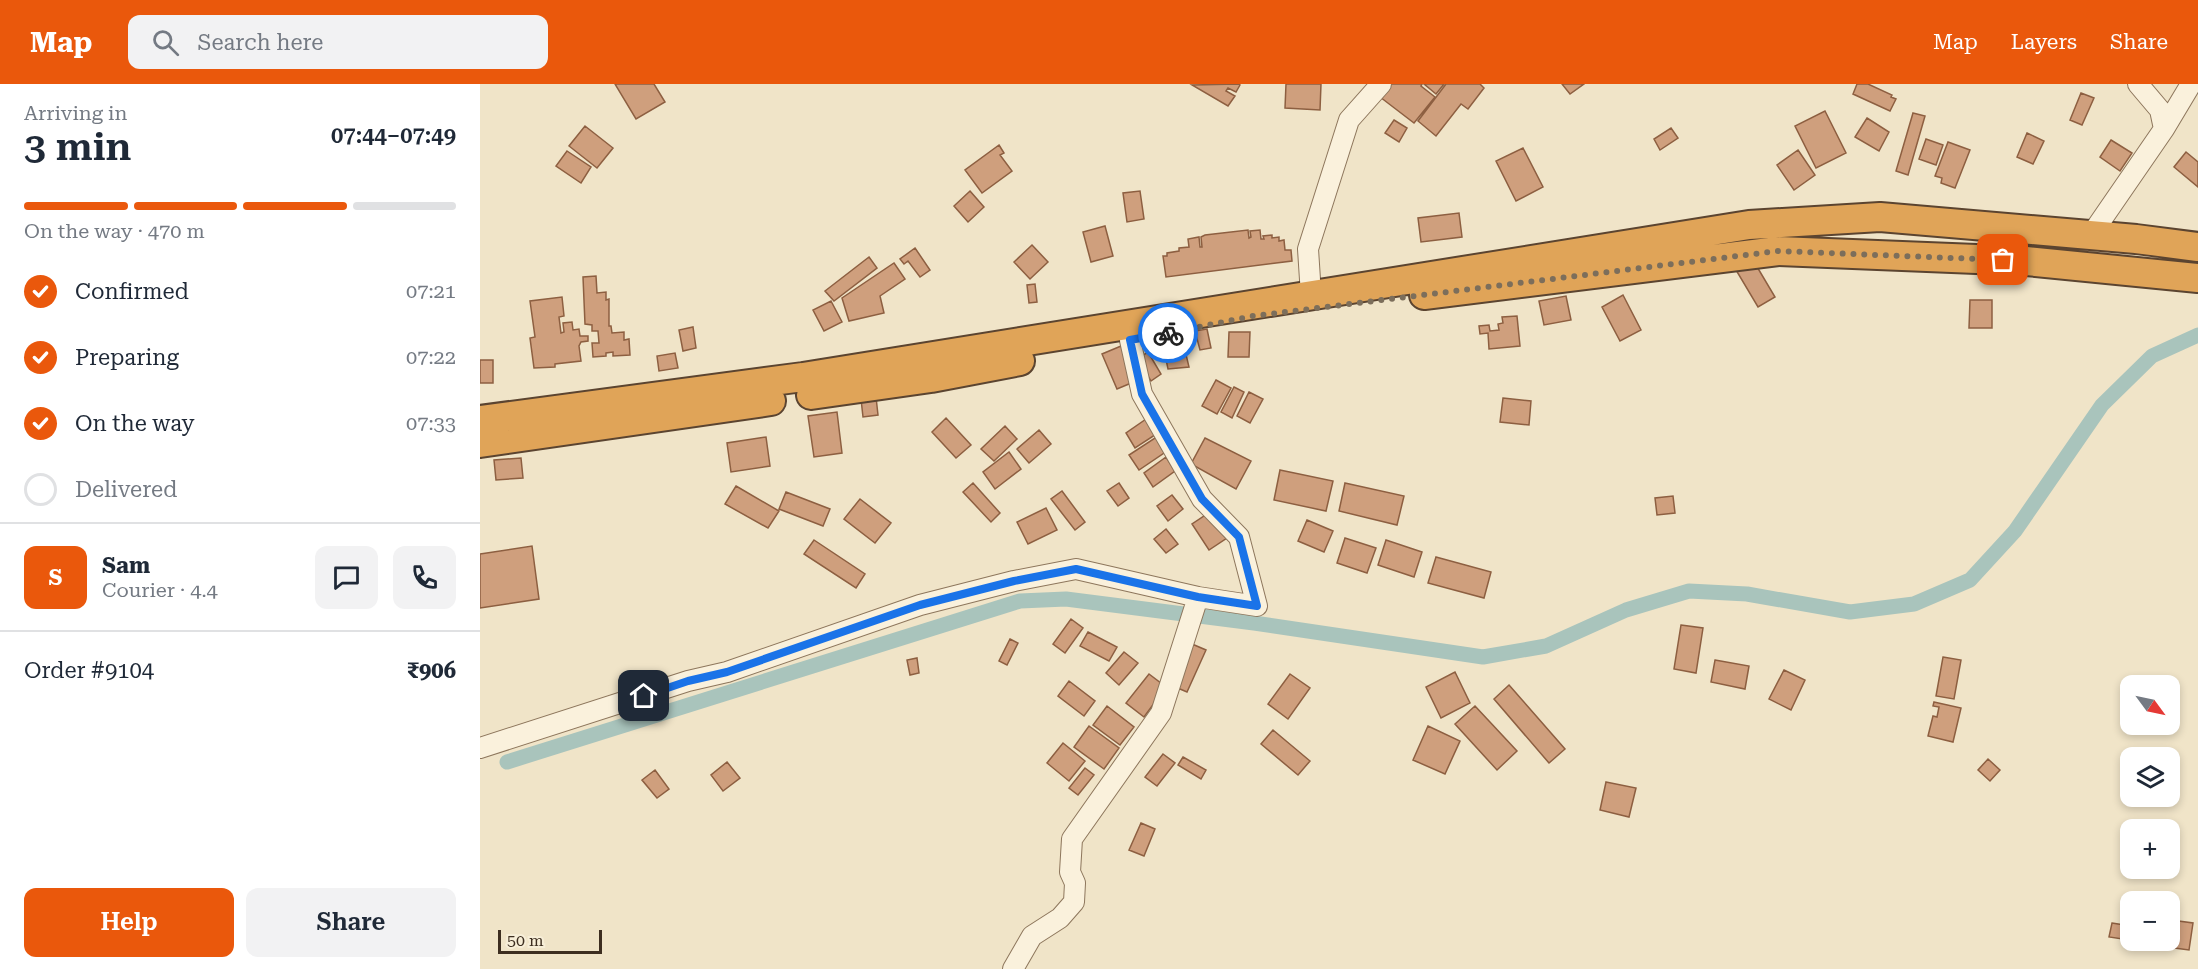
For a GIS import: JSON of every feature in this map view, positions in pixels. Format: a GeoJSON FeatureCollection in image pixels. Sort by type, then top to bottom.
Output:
{"type":"FeatureCollection","features":[{"type":"Feature","properties":{"kind":"highway"},"geometry":{"type":"LineString","coordinates":[[480,420],[803,377],[1749,225],[1880,217],[2091,235],[2198,247]]}},
{"type":"Feature","properties":{"kind":"highway"},"geometry":{"type":"LineString","coordinates":[[480,442],[931,378],[1253,316],[1778,251],[2026,261],[2198,278]]}},
{"type":"Feature","properties":{"kind":"street"},"geometry":{"type":"LineString","coordinates":[[1311,295],[1308,249],[1349,120],[1381,84]]}},
{"type":"Feature","properties":{"kind":"street"},"geometry":{"type":"LineString","coordinates":[[2138,84],[2160,110],[2164,129]]}},
{"type":"Feature","properties":{"kind":"street"},"geometry":{"type":"LineString","coordinates":[[2091,235],[2192,84],[2198,87]]}},
{"type":"Feature","properties":{"kind":"street"},"geometry":{"type":"LineString","coordinates":[[480,748],[688,681],[727,672],[920,605],[1076,569],[1198,597],[1257,606],[1239,537],[1202,499],[1142,394],[1130,340]]}},
{"type":"Feature","properties":{"kind":"street"},"geometry":{"type":"LineString","coordinates":[[1013,969],[1032,936],[1060,918],[1074,902],[1075,883],[1070,872],[1072,839],[1161,713],[1198,597]]}},
{"type":"Feature","properties":{"kind":"building"},"geometry":{"type":"Polygon","coordinates":[[[615,84],[654,84],[665,102],[636,119],[615,84]]]}},
{"type":"Feature","properties":{"kind":"building"},"geometry":{"type":"Polygon","coordinates":[[[1239,84],[1236,92],[1228,88],[1226,91],[1235,96],[1228,106],[1192,85],[1239,84]]]}},
{"type":"Feature","properties":{"kind":"building"},"geometry":{"type":"Polygon","coordinates":[[[1286,84],[1321,84],[1320,110],[1285,108],[1286,84]]]}},
{"type":"Feature","properties":{"kind":"building"},"geometry":{"type":"Polygon","coordinates":[[[1391,84],[1422,84],[1421,86],[1435,97],[1414,123],[1380,97],[1391,84]]]}},
{"type":"Feature","properties":{"kind":"building"},"geometry":{"type":"Polygon","coordinates":[[[1424,84],[1444,84],[1436,94],[1424,84]]]}},
{"type":"Feature","properties":{"kind":"building"},"geometry":{"type":"Polygon","coordinates":[[[1446,84],[1480,84],[1484,88],[1468,109],[1461,104],[1436,136],[1418,121],[1446,84]]]}},
{"type":"Feature","properties":{"kind":"building"},"geometry":{"type":"Polygon","coordinates":[[[1562,84],[1584,84],[1570,94],[1562,84]]]}},
{"type":"Feature","properties":{"kind":"building"},"geometry":{"type":"Polygon","coordinates":[[[1857,84],[1868,84],[1892,95],[1891,97],[1896,99],[1890,111],[1853,94],[1857,84]]]}},
{"type":"Feature","properties":{"kind":"building"},"geometry":{"type":"Polygon","coordinates":[[[2081,93],[2094,98],[2082,125],[2070,120],[2081,93]]]}},
{"type":"Feature","properties":{"kind":"building"},"geometry":{"type":"Polygon","coordinates":[[[1825,111],[1846,153],[1816,168],[1795,126],[1825,111]]]}},
{"type":"Feature","properties":{"kind":"building"},"geometry":{"type":"Polygon","coordinates":[[[1913,113],[1925,116],[1908,175],[1896,171],[1913,113]]]}},
{"type":"Feature","properties":{"kind":"building"},"geometry":{"type":"Polygon","coordinates":[[[1867,118],[1889,132],[1879,151],[1855,137],[1867,118]]]}},
{"type":"Feature","properties":{"kind":"building"},"geometry":{"type":"Polygon","coordinates":[[[1394,120],[1407,128],[1399,142],[1385,133],[1394,120]]]}},
{"type":"Feature","properties":{"kind":"building"},"geometry":{"type":"Polygon","coordinates":[[[585,126],[613,148],[597,168],[569,146],[585,126]]]}},
{"type":"Feature","properties":{"kind":"building"},"geometry":{"type":"Polygon","coordinates":[[[1671,128],[1678,138],[1660,150],[1654,139],[1671,128]]]}},
{"type":"Feature","properties":{"kind":"building"},"geometry":{"type":"Polygon","coordinates":[[[2027,133],[2044,141],[2033,164],[2017,157],[2027,133]]]}},
{"type":"Feature","properties":{"kind":"building"},"geometry":{"type":"Polygon","coordinates":[[[1926,139],[1943,145],[1936,165],[1919,159],[1926,139]]]}},
{"type":"Feature","properties":{"kind":"building"},"geometry":{"type":"Polygon","coordinates":[[[2111,140],[2132,153],[2120,171],[2100,157],[2111,140]]]}},
{"type":"Feature","properties":{"kind":"building"},"geometry":{"type":"Polygon","coordinates":[[[1948,142],[1970,150],[1955,188],[1941,183],[1942,178],[1935,176],[1948,142]]]}},
{"type":"Feature","properties":{"kind":"building"},"geometry":{"type":"Polygon","coordinates":[[[999,145],[1004,153],[1000,155],[1012,171],[982,193],[965,170],[999,145]]]}},
{"type":"Feature","properties":{"kind":"building"},"geometry":{"type":"Polygon","coordinates":[[[1523,148],[1543,187],[1516,201],[1496,161],[1523,148]]]}},
{"type":"Feature","properties":{"kind":"building"},"geometry":{"type":"Polygon","coordinates":[[[1798,150],[1815,175],[1794,190],[1777,165],[1798,150]]]}},
{"type":"Feature","properties":{"kind":"building"},"geometry":{"type":"Polygon","coordinates":[[[567,151],[591,167],[581,183],[556,166],[567,151]]]}},
{"type":"Feature","properties":{"kind":"building"},"geometry":{"type":"Polygon","coordinates":[[[2186,152],[2198,162],[2198,187],[2174,167],[2186,152]]]}},
{"type":"Feature","properties":{"kind":"building"},"geometry":{"type":"Polygon","coordinates":[[[970,191],[984,207],[968,222],[954,206],[970,191]]]}},
{"type":"Feature","properties":{"kind":"building"},"geometry":{"type":"Polygon","coordinates":[[[1140,191],[1144,219],[1127,222],[1123,193],[1140,191]]]}},
{"type":"Feature","properties":{"kind":"building"},"geometry":{"type":"Polygon","coordinates":[[[1459,213],[1462,237],[1421,242],[1418,218],[1459,213]]]}},
{"type":"Feature","properties":{"kind":"building"},"geometry":{"type":"Polygon","coordinates":[[[1105,226],[1113,256],[1091,262],[1083,232],[1105,226]]]}},
{"type":"Feature","properties":{"kind":"building"},"geometry":{"type":"Polygon","coordinates":[[[1248,230],[1249,238],[1251,237],[1250,231],[1260,230],[1261,239],[1264,239],[1263,236],[1272,235],[1272,238],[1279,237],[1279,241],[1284,240],[1285,250],[1291,250],[1292,261],[1166,277],[1163,256],[1179,251],[1179,248],[1189,247],[1188,239],[1199,237],[1200,247],[1202,247],[1201,237],[1205,235],[1248,230]]]}},
{"type":"Feature","properties":{"kind":"building"},"geometry":{"type":"Polygon","coordinates":[[[1032,245],[1048,262],[1030,279],[1014,262],[1032,245]]]}},
{"type":"Feature","properties":{"kind":"building"},"geometry":{"type":"Polygon","coordinates":[[[915,248],[930,270],[920,277],[908,261],[904,264],[900,259],[915,248]]]}},
{"type":"Feature","properties":{"kind":"building"},"geometry":{"type":"Polygon","coordinates":[[[869,257],[877,268],[834,301],[825,291],[869,257]]]}},
{"type":"Feature","properties":{"kind":"building"},"geometry":{"type":"Polygon","coordinates":[[[1753,260],[1775,297],[1758,307],[1736,270],[1753,260]]]}},
{"type":"Feature","properties":{"kind":"building"},"geometry":{"type":"Polygon","coordinates":[[[894,263],[905,279],[880,296],[884,313],[849,321],[842,298],[894,263]]]}},
{"type":"Feature","properties":{"kind":"building"},"geometry":{"type":"Polygon","coordinates":[[[596,276],[597,293],[606,292],[606,300],[609,299],[609,326],[611,326],[612,333],[624,332],[624,340],[629,339],[630,355],[613,356],[613,352],[606,353],[606,356],[593,357],[592,343],[599,343],[598,331],[592,331],[592,325],[585,324],[583,277],[596,276]]]}},
{"type":"Feature","properties":{"kind":"building"},"geometry":{"type":"Polygon","coordinates":[[[1035,284],[1037,302],[1029,303],[1027,285],[1035,284]]]}},
{"type":"Feature","properties":{"kind":"building"},"geometry":{"type":"Polygon","coordinates":[[[1623,295],[1641,330],[1620,341],[1602,307],[1623,295]]]}},
{"type":"Feature","properties":{"kind":"building"},"geometry":{"type":"Polygon","coordinates":[[[1566,296],[1571,320],[1544,325],[1539,301],[1566,296]]]}},
{"type":"Feature","properties":{"kind":"building"},"geometry":{"type":"Polygon","coordinates":[[[562,297],[564,316],[559,317],[561,333],[564,332],[563,323],[572,322],[573,330],[579,329],[580,336],[588,336],[588,341],[581,342],[579,346],[581,361],[555,364],[555,367],[534,368],[530,338],[535,337],[530,301],[562,297]]]}},
{"type":"Feature","properties":{"kind":"building"},"geometry":{"type":"Polygon","coordinates":[[[1970,300],[1992,300],[1992,328],[1969,328],[1970,300]]]}},
{"type":"Feature","properties":{"kind":"building"},"geometry":{"type":"Polygon","coordinates":[[[831,301],[842,322],[824,331],[813,310],[831,301]]]}},
{"type":"Feature","properties":{"kind":"building"},"geometry":{"type":"Polygon","coordinates":[[[1517,316],[1520,346],[1489,349],[1488,333],[1480,334],[1479,326],[1489,325],[1490,331],[1499,330],[1498,324],[1503,323],[1502,317],[1517,316]]]}},
{"type":"Feature","properties":{"kind":"building"},"geometry":{"type":"Polygon","coordinates":[[[693,327],[696,348],[683,351],[679,330],[693,327]]]}},
{"type":"Feature","properties":{"kind":"building"},"geometry":{"type":"Polygon","coordinates":[[[1207,329],[1211,348],[1200,350],[1195,331],[1207,329]]]}},
{"type":"Feature","properties":{"kind":"building"},"geometry":{"type":"Polygon","coordinates":[[[1229,332],[1250,332],[1249,357],[1228,357],[1229,332]]]}},
{"type":"Feature","properties":{"kind":"building"},"geometry":{"type":"Polygon","coordinates":[[[1183,342],[1189,367],[1168,369],[1163,345],[1183,342]]]}},
{"type":"Feature","properties":{"kind":"building"},"geometry":{"type":"Polygon","coordinates":[[[1121,346],[1136,381],[1117,389],[1102,354],[1121,346]]]}},
{"type":"Feature","properties":{"kind":"building"},"geometry":{"type":"Polygon","coordinates":[[[1148,352],[1161,374],[1151,381],[1137,359],[1148,352]]]}},
{"type":"Feature","properties":{"kind":"building"},"geometry":{"type":"Polygon","coordinates":[[[675,353],[678,368],[659,371],[657,356],[675,353]]]}},
{"type":"Feature","properties":{"kind":"building"},"geometry":{"type":"Polygon","coordinates":[[[480,360],[493,360],[493,383],[480,383],[480,360]]]}},
{"type":"Feature","properties":{"kind":"building"},"geometry":{"type":"Polygon","coordinates":[[[1216,380],[1231,388],[1217,414],[1202,406],[1216,380]]]}},
{"type":"Feature","properties":{"kind":"building"},"geometry":{"type":"Polygon","coordinates":[[[1234,387],[1244,392],[1232,418],[1221,412],[1234,387]]]}},
{"type":"Feature","properties":{"kind":"building"},"geometry":{"type":"Polygon","coordinates":[[[1249,392],[1263,399],[1250,423],[1237,416],[1249,392]]]}},
{"type":"Feature","properties":{"kind":"building"},"geometry":{"type":"Polygon","coordinates":[[[876,397],[878,415],[863,417],[861,399],[876,397]]]}},
{"type":"Feature","properties":{"kind":"building"},"geometry":{"type":"Polygon","coordinates":[[[1503,398],[1531,401],[1529,425],[1500,422],[1503,398]]]}},
{"type":"Feature","properties":{"kind":"building"},"geometry":{"type":"Polygon","coordinates":[[[837,412],[842,453],[814,457],[808,416],[837,412]]]}},
{"type":"Feature","properties":{"kind":"building"},"geometry":{"type":"Polygon","coordinates":[[[1149,417],[1158,433],[1135,448],[1126,433],[1149,417]]]}},
{"type":"Feature","properties":{"kind":"building"},"geometry":{"type":"Polygon","coordinates":[[[946,418],[971,445],[956,458],[932,432],[946,418]]]}},
{"type":"Feature","properties":{"kind":"building"},"geometry":{"type":"Polygon","coordinates":[[[1005,426],[1017,439],[994,461],[981,449],[1005,426]]]}},
{"type":"Feature","properties":{"kind":"building"},"geometry":{"type":"Polygon","coordinates":[[[1039,430],[1051,444],[1029,463],[1017,449],[1039,430]]]}},
{"type":"Feature","properties":{"kind":"building"},"geometry":{"type":"Polygon","coordinates":[[[1158,436],[1167,451],[1139,470],[1129,455],[1158,436]]]}},
{"type":"Feature","properties":{"kind":"building"},"geometry":{"type":"Polygon","coordinates":[[[766,437],[770,466],[731,472],[727,443],[766,437]]]}},
{"type":"Feature","properties":{"kind":"building"},"geometry":{"type":"Polygon","coordinates":[[[1205,438],[1251,461],[1236,489],[1191,464],[1205,438]]]}},
{"type":"Feature","properties":{"kind":"building"},"geometry":{"type":"Polygon","coordinates":[[[1009,452],[1021,469],[995,489],[983,472],[1009,452]]]}},
{"type":"Feature","properties":{"kind":"building"},"geometry":{"type":"Polygon","coordinates":[[[1166,457],[1175,471],[1153,487],[1144,473],[1166,457]]]}},
{"type":"Feature","properties":{"kind":"building"},"geometry":{"type":"Polygon","coordinates":[[[521,458],[523,478],[496,480],[494,460],[521,458]]]}},
{"type":"Feature","properties":{"kind":"building"},"geometry":{"type":"Polygon","coordinates":[[[1280,470],[1333,481],[1326,511],[1274,500],[1280,470]]]}},
{"type":"Feature","properties":{"kind":"building"},"geometry":{"type":"Polygon","coordinates":[[[973,483],[1000,513],[991,522],[963,492],[973,483]]]}},
{"type":"Feature","properties":{"kind":"building"},"geometry":{"type":"Polygon","coordinates":[[[1119,483],[1129,498],[1118,506],[1107,491],[1119,483]]]}},
{"type":"Feature","properties":{"kind":"building"},"geometry":{"type":"Polygon","coordinates":[[[1345,483],[1404,496],[1397,525],[1339,511],[1345,483]]]}},
{"type":"Feature","properties":{"kind":"building"},"geometry":{"type":"Polygon","coordinates":[[[736,486],[779,511],[768,528],[725,504],[736,486]]]}},
{"type":"Feature","properties":{"kind":"building"},"geometry":{"type":"Polygon","coordinates":[[[1062,491],[1085,522],[1075,530],[1051,499],[1062,491]]]}},
{"type":"Feature","properties":{"kind":"building"},"geometry":{"type":"Polygon","coordinates":[[[786,492],[830,509],[823,526],[779,509],[786,492]]]}},
{"type":"Feature","properties":{"kind":"building"},"geometry":{"type":"Polygon","coordinates":[[[1172,495],[1183,509],[1168,521],[1157,506],[1172,495]]]}},
{"type":"Feature","properties":{"kind":"building"},"geometry":{"type":"Polygon","coordinates":[[[1673,496],[1675,513],[1657,515],[1655,498],[1673,496]]]}},
{"type":"Feature","properties":{"kind":"building"},"geometry":{"type":"Polygon","coordinates":[[[860,499],[891,523],[875,543],[844,519],[860,499]]]}},
{"type":"Feature","properties":{"kind":"building"},"geometry":{"type":"Polygon","coordinates":[[[1046,508],[1057,530],[1028,544],[1017,522],[1046,508]]]}},
{"type":"Feature","properties":{"kind":"building"},"geometry":{"type":"Polygon","coordinates":[[[1213,510],[1230,536],[1209,550],[1192,524],[1213,510]]]}},
{"type":"Feature","properties":{"kind":"building"},"geometry":{"type":"Polygon","coordinates":[[[1307,520],[1333,531],[1324,552],[1298,541],[1307,520]]]}},
{"type":"Feature","properties":{"kind":"building"},"geometry":{"type":"Polygon","coordinates":[[[1166,529],[1178,544],[1166,553],[1154,539],[1166,529]]]}},
{"type":"Feature","properties":{"kind":"building"},"geometry":{"type":"Polygon","coordinates":[[[1345,538],[1376,548],[1367,573],[1337,563],[1345,538]]]}},
{"type":"Feature","properties":{"kind":"building"},"geometry":{"type":"Polygon","coordinates":[[[814,540],[865,574],[856,588],[804,554],[814,540]]]}},
{"type":"Feature","properties":{"kind":"building"},"geometry":{"type":"Polygon","coordinates":[[[1386,540],[1422,552],[1414,577],[1378,565],[1386,540]]]}},
{"type":"Feature","properties":{"kind":"building"},"geometry":{"type":"Polygon","coordinates":[[[532,546],[539,599],[480,608],[480,554],[532,546]]]}},
{"type":"Feature","properties":{"kind":"building"},"geometry":{"type":"Polygon","coordinates":[[[1436,557],[1491,572],[1484,598],[1428,583],[1436,557]]]}},
{"type":"Feature","properties":{"kind":"building"},"geometry":{"type":"Polygon","coordinates":[[[1071,619],[1083,628],[1065,653],[1053,644],[1071,619]]]}},
{"type":"Feature","properties":{"kind":"building"},"geometry":{"type":"Polygon","coordinates":[[[1681,625],[1703,628],[1696,673],[1674,669],[1681,625]]]}},
{"type":"Feature","properties":{"kind":"building"},"geometry":{"type":"Polygon","coordinates":[[[1088,632],[1117,647],[1109,661],[1080,646],[1088,632]]]}},
{"type":"Feature","properties":{"kind":"building"},"geometry":{"type":"Polygon","coordinates":[[[1010,639],[1018,643],[1007,665],[999,661],[1010,639]]]}},
{"type":"Feature","properties":{"kind":"building"},"geometry":{"type":"Polygon","coordinates":[[[1192,644],[1206,650],[1187,692],[1173,686],[1192,644]]]}},
{"type":"Feature","properties":{"kind":"building"},"geometry":{"type":"Polygon","coordinates":[[[1124,652],[1138,663],[1119,685],[1106,673],[1124,652]]]}},
{"type":"Feature","properties":{"kind":"building"},"geometry":{"type":"Polygon","coordinates":[[[1943,657],[1961,660],[1954,699],[1936,696],[1943,657]]]}},
{"type":"Feature","properties":{"kind":"building"},"geometry":{"type":"Polygon","coordinates":[[[917,658],[919,673],[910,675],[907,660],[917,658]]]}},
{"type":"Feature","properties":{"kind":"building"},"geometry":{"type":"Polygon","coordinates":[[[1715,660],[1749,666],[1745,689],[1711,682],[1715,660]]]}},
{"type":"Feature","properties":{"kind":"building"},"geometry":{"type":"Polygon","coordinates":[[[1784,670],[1805,680],[1791,710],[1769,699],[1784,670]]]}},
{"type":"Feature","properties":{"kind":"building"},"geometry":{"type":"Polygon","coordinates":[[[1455,672],[1470,703],[1441,718],[1426,687],[1455,672]]]}},
{"type":"Feature","properties":{"kind":"building"},"geometry":{"type":"Polygon","coordinates":[[[1149,674],[1166,687],[1144,717],[1126,703],[1149,674]]]}},
{"type":"Feature","properties":{"kind":"building"},"geometry":{"type":"Polygon","coordinates":[[[1290,674],[1310,688],[1288,719],[1268,704],[1290,674]]]}},
{"type":"Feature","properties":{"kind":"building"},"geometry":{"type":"Polygon","coordinates":[[[1069,681],[1095,701],[1084,716],[1058,696],[1069,681]]]}},
{"type":"Feature","properties":{"kind":"building"},"geometry":{"type":"Polygon","coordinates":[[[1509,685],[1565,749],[1549,763],[1494,699],[1509,685]]]}},
{"type":"Feature","properties":{"kind":"building"},"geometry":{"type":"Polygon","coordinates":[[[1934,702],[1961,708],[1953,742],[1928,736],[1933,716],[1937,717],[1939,707],[1933,706],[1934,702]]]}},
{"type":"Feature","properties":{"kind":"building"},"geometry":{"type":"Polygon","coordinates":[[[1107,706],[1134,727],[1120,745],[1093,725],[1107,706]]]}},
{"type":"Feature","properties":{"kind":"building"},"geometry":{"type":"Polygon","coordinates":[[[1475,706],[1517,751],[1497,770],[1455,724],[1475,706]]]}},
{"type":"Feature","properties":{"kind":"building"},"geometry":{"type":"Polygon","coordinates":[[[1089,726],[1119,748],[1104,769],[1074,747],[1089,726]]]}},
{"type":"Feature","properties":{"kind":"building"},"geometry":{"type":"Polygon","coordinates":[[[1428,726],[1460,741],[1445,774],[1413,760],[1428,726]]]}},
{"type":"Feature","properties":{"kind":"building"},"geometry":{"type":"Polygon","coordinates":[[[1273,730],[1310,761],[1298,775],[1261,744],[1273,730]]]}},
{"type":"Feature","properties":{"kind":"building"},"geometry":{"type":"Polygon","coordinates":[[[1063,743],[1085,761],[1069,781],[1047,763],[1063,743]]]}},
{"type":"Feature","properties":{"kind":"building"},"geometry":{"type":"Polygon","coordinates":[[[1163,754],[1175,763],[1157,786],[1145,777],[1163,754]]]}},
{"type":"Feature","properties":{"kind":"building"},"geometry":{"type":"Polygon","coordinates":[[[1183,757],[1206,770],[1201,779],[1178,765],[1183,757]]]}},
{"type":"Feature","properties":{"kind":"building"},"geometry":{"type":"Polygon","coordinates":[[[1988,759],[2000,770],[1990,781],[1978,770],[1988,759]]]}},
{"type":"Feature","properties":{"kind":"building"},"geometry":{"type":"Polygon","coordinates":[[[727,762],[740,778],[723,791],[711,775],[727,762]]]}},
{"type":"Feature","properties":{"kind":"building"},"geometry":{"type":"Polygon","coordinates":[[[1085,768],[1094,775],[1078,795],[1069,788],[1085,768]]]}},
{"type":"Feature","properties":{"kind":"building"},"geometry":{"type":"Polygon","coordinates":[[[655,770],[669,789],[657,798],[642,780],[655,770]]]}},
{"type":"Feature","properties":{"kind":"building"},"geometry":{"type":"Polygon","coordinates":[[[1606,782],[1636,788],[1629,817],[1600,810],[1606,782]]]}},
{"type":"Feature","properties":{"kind":"building"},"geometry":{"type":"Polygon","coordinates":[[[1141,823],[1155,829],[1144,856],[1129,850],[1141,823]]]}},
{"type":"Feature","properties":{"kind":"building"},"geometry":{"type":"Polygon","coordinates":[[[2180,921],[2193,923],[2189,950],[2180,949],[2180,921]]]}},
{"type":"Feature","properties":{"kind":"building"},"geometry":{"type":"Polygon","coordinates":[[[2112,923],[2120,924],[2120,939],[2109,937],[2112,923]]]}},
{"type":"Feature","properties":{"kind":"waterway"},"geometry":{"type":"LineString","coordinates":[[507,762],[1020,601],[1066,599],[1254,623],[1483,657],[1546,646],[1626,610],[1689,591],[1747,594],[1850,612],[1914,604],[1970,580],[2015,531],[2102,405],[2152,356],[2198,335]]}},
{"type":"Feature","properties":{"kind":"way so far"},"geometry":{"type":"LineString","coordinates":[[1168,333],[1253,316],[1778,251],[2003,260]]}},
{"type":"Feature","properties":{"kind":"route"},"geometry":{"type":"LineString","coordinates":[[644,696],[688,681],[727,672],[920,605],[1014,581],[1076,569],[1198,597],[1257,606],[1239,537],[1202,499],[1142,394],[1130,340],[1168,333]]}}]}
